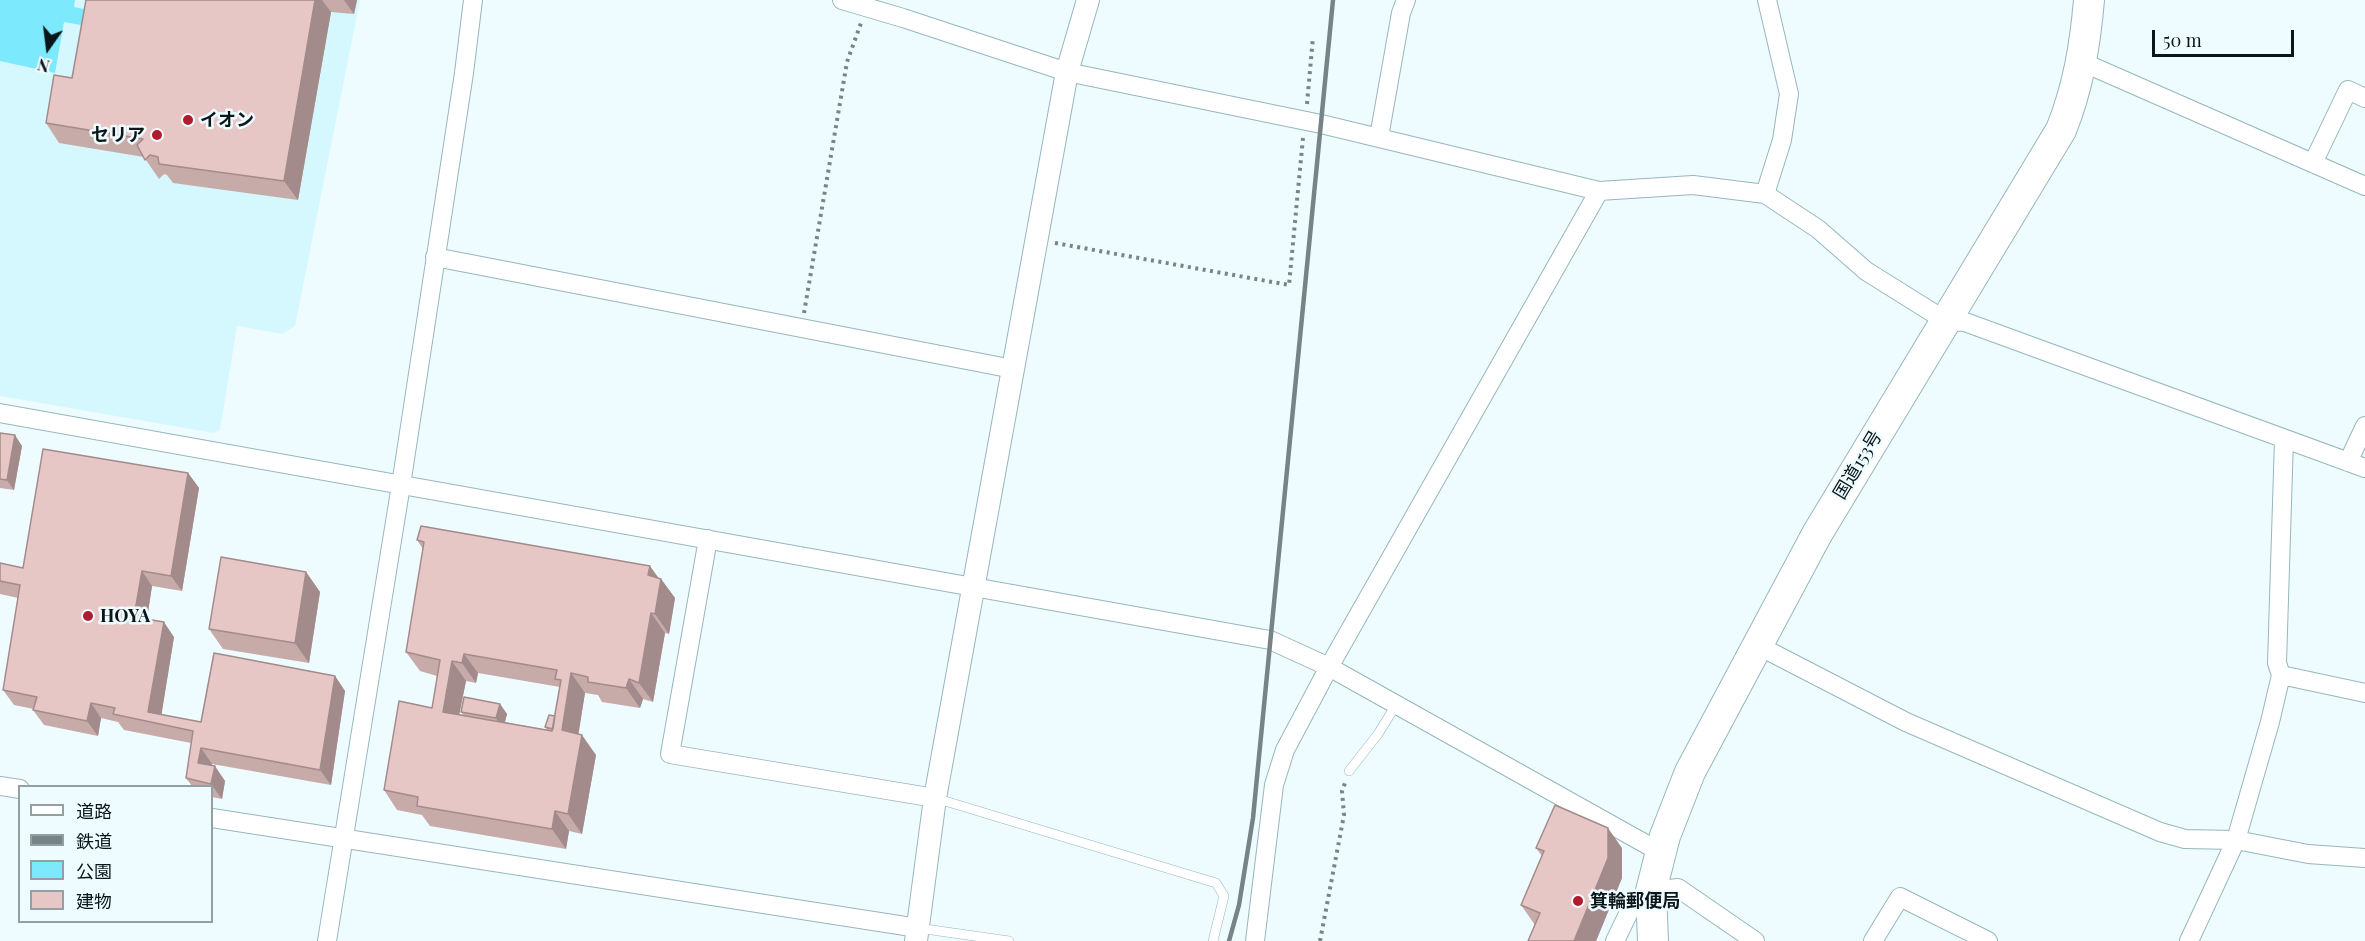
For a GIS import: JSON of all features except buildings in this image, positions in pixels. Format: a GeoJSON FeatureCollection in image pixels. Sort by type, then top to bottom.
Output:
{"type":"FeatureCollection","features":[{"type":"Feature","properties":{"kind":"highway","name":"国道153号"},"geometry":{"type":"LineString","coordinates":[[1653,941],[1651,891],[1660,852],[1675,806],[1690,772],[1817,534],[2061,130],[2072,104],[2082,62],[2089,0]]}},
{"type":"Feature","properties":{"kind":"street"},"geometry":{"type":"LineString","coordinates":[[327,941],[401,485],[464,73],[473,0]]}},
{"type":"Feature","properties":{"kind":"street"},"geometry":{"type":"LineString","coordinates":[[842,0],[1067,72],[1305,120],[1599,191],[1693,185],[1765,194],[1818,229],[1866,271],[1946,321],[1965,322],[2365,468]]}},
{"type":"Feature","properties":{"kind":"street"},"geometry":{"type":"LineString","coordinates":[[213,818],[345,838],[917,934],[935,798],[972,587],[1067,72],[1088,0]]}},
{"type":"Feature","properties":{"kind":"street"},"geometry":{"type":"LineString","coordinates":[[1379,137],[1401,13],[1406,0]]}},
{"type":"Feature","properties":{"kind":"street"},"geometry":{"type":"LineString","coordinates":[[1765,194],[1782,140],[1789,94],[1767,0]]}},
{"type":"Feature","properties":{"kind":"street"},"geometry":{"type":"LineString","coordinates":[[2082,62],[2365,186]]}},
{"type":"Feature","properties":{"kind":"street"},"geometry":{"type":"LineString","coordinates":[[2313,163],[2348,90],[2365,98]]}},
{"type":"Feature","properties":{"kind":"street"},"geometry":{"type":"LineString","coordinates":[[1254,941],[1274,785],[1285,750],[1329,667],[1599,191]]}},
{"type":"Feature","properties":{"kind":"street"},"geometry":{"type":"LineString","coordinates":[[435,257],[1012,369]]}},
{"type":"Feature","properties":{"kind":"street"},"geometry":{"type":"LineString","coordinates":[[0,413],[1270,640],[1329,667],[1660,852]]}},
{"type":"Feature","properties":{"kind":"street"},"geometry":{"type":"LineString","coordinates":[[2348,462],[2365,426]]}},
{"type":"Feature","properties":{"kind":"street"},"geometry":{"type":"LineString","coordinates":[[2188,941],[2236,840],[2282,675],[2277,663],[2284,439]]}},
{"type":"Feature","properties":{"kind":"street"},"geometry":{"type":"LineString","coordinates":[[708,539],[670,754],[935,798]]}},
{"type":"Feature","properties":{"kind":"street"},"geometry":{"type":"LineString","coordinates":[[1757,645],[1906,722],[2160,832],[2185,839],[2236,840],[2308,854],[2365,858]]}},
{"type":"Feature","properties":{"kind":"street"},"geometry":{"type":"LineString","coordinates":[[2282,675],[2365,693]]}},
{"type":"Feature","properties":{"kind":"street"},"geometry":{"type":"LineString","coordinates":[[0,786],[18,789]]}},
{"type":"Feature","properties":{"kind":"street"},"geometry":{"type":"LineString","coordinates":[[1615,941],[1630,910],[1651,891],[1678,888],[1755,941]]}},
{"type":"Feature","properties":{"kind":"street"},"geometry":{"type":"LineString","coordinates":[[1873,941],[1900,897],[1988,941]]}},
{"type":"Feature","properties":{"kind":"lane"},"geometry":{"type":"LineString","coordinates":[[1349,771],[1378,734],[1396,705]]}},
{"type":"Feature","properties":{"kind":"lane"},"geometry":{"type":"LineString","coordinates":[[935,798],[1216,883],[1224,896],[1213,941]]}},
{"type":"Feature","properties":{"kind":"lane"},"geometry":{"type":"LineString","coordinates":[[917,934],[1009,941]]}},
{"type":"Feature","properties":{"kind":"path"},"geometry":{"type":"LineString","coordinates":[[801,328],[847,62],[867,7]]}},
{"type":"Feature","properties":{"kind":"path"},"geometry":{"type":"LineString","coordinates":[[1036,240],[1288,285],[1313,37]]}},
{"type":"Feature","properties":{"kind":"path"},"geometry":{"type":"LineString","coordinates":[[1320,941],[1344,814],[1342,791],[1349,771]]}},
{"type":"Feature","properties":{"kind":"shaded area"},"geometry":{"type":"Polygon","coordinates":[[[0,0],[360,0],[295,326],[282,334],[237,326],[220,430],[214,433],[0,396],[0,0]]]}},
{"type":"Feature","properties":{"kind":"green space"},"geometry":{"type":"Polygon","coordinates":[[[0,0],[75,0],[74,7],[94,11],[92,27],[64,22],[55,73],[0,61],[0,0]]]}},
{"type":"Feature","properties":{"kind":"railway"},"geometry":{"type":"LineString","coordinates":[[1229,941],[1239,905],[1253,818],[1333,0]]}},
{"type":"Feature","properties":{"kind":"place","name":"イオン"},"geometry":{"type":"Point","coordinates":[188,120]}},
{"type":"Feature","properties":{"kind":"place","name":"セリア"},"geometry":{"type":"Point","coordinates":[157,135]}},
{"type":"Feature","properties":{"kind":"place","name":"HOYA"},"geometry":{"type":"Point","coordinates":[88,616]}},
{"type":"Feature","properties":{"kind":"place","name":"箕輪郵便局"},"geometry":{"type":"Point","coordinates":[1578,901]}}]}
